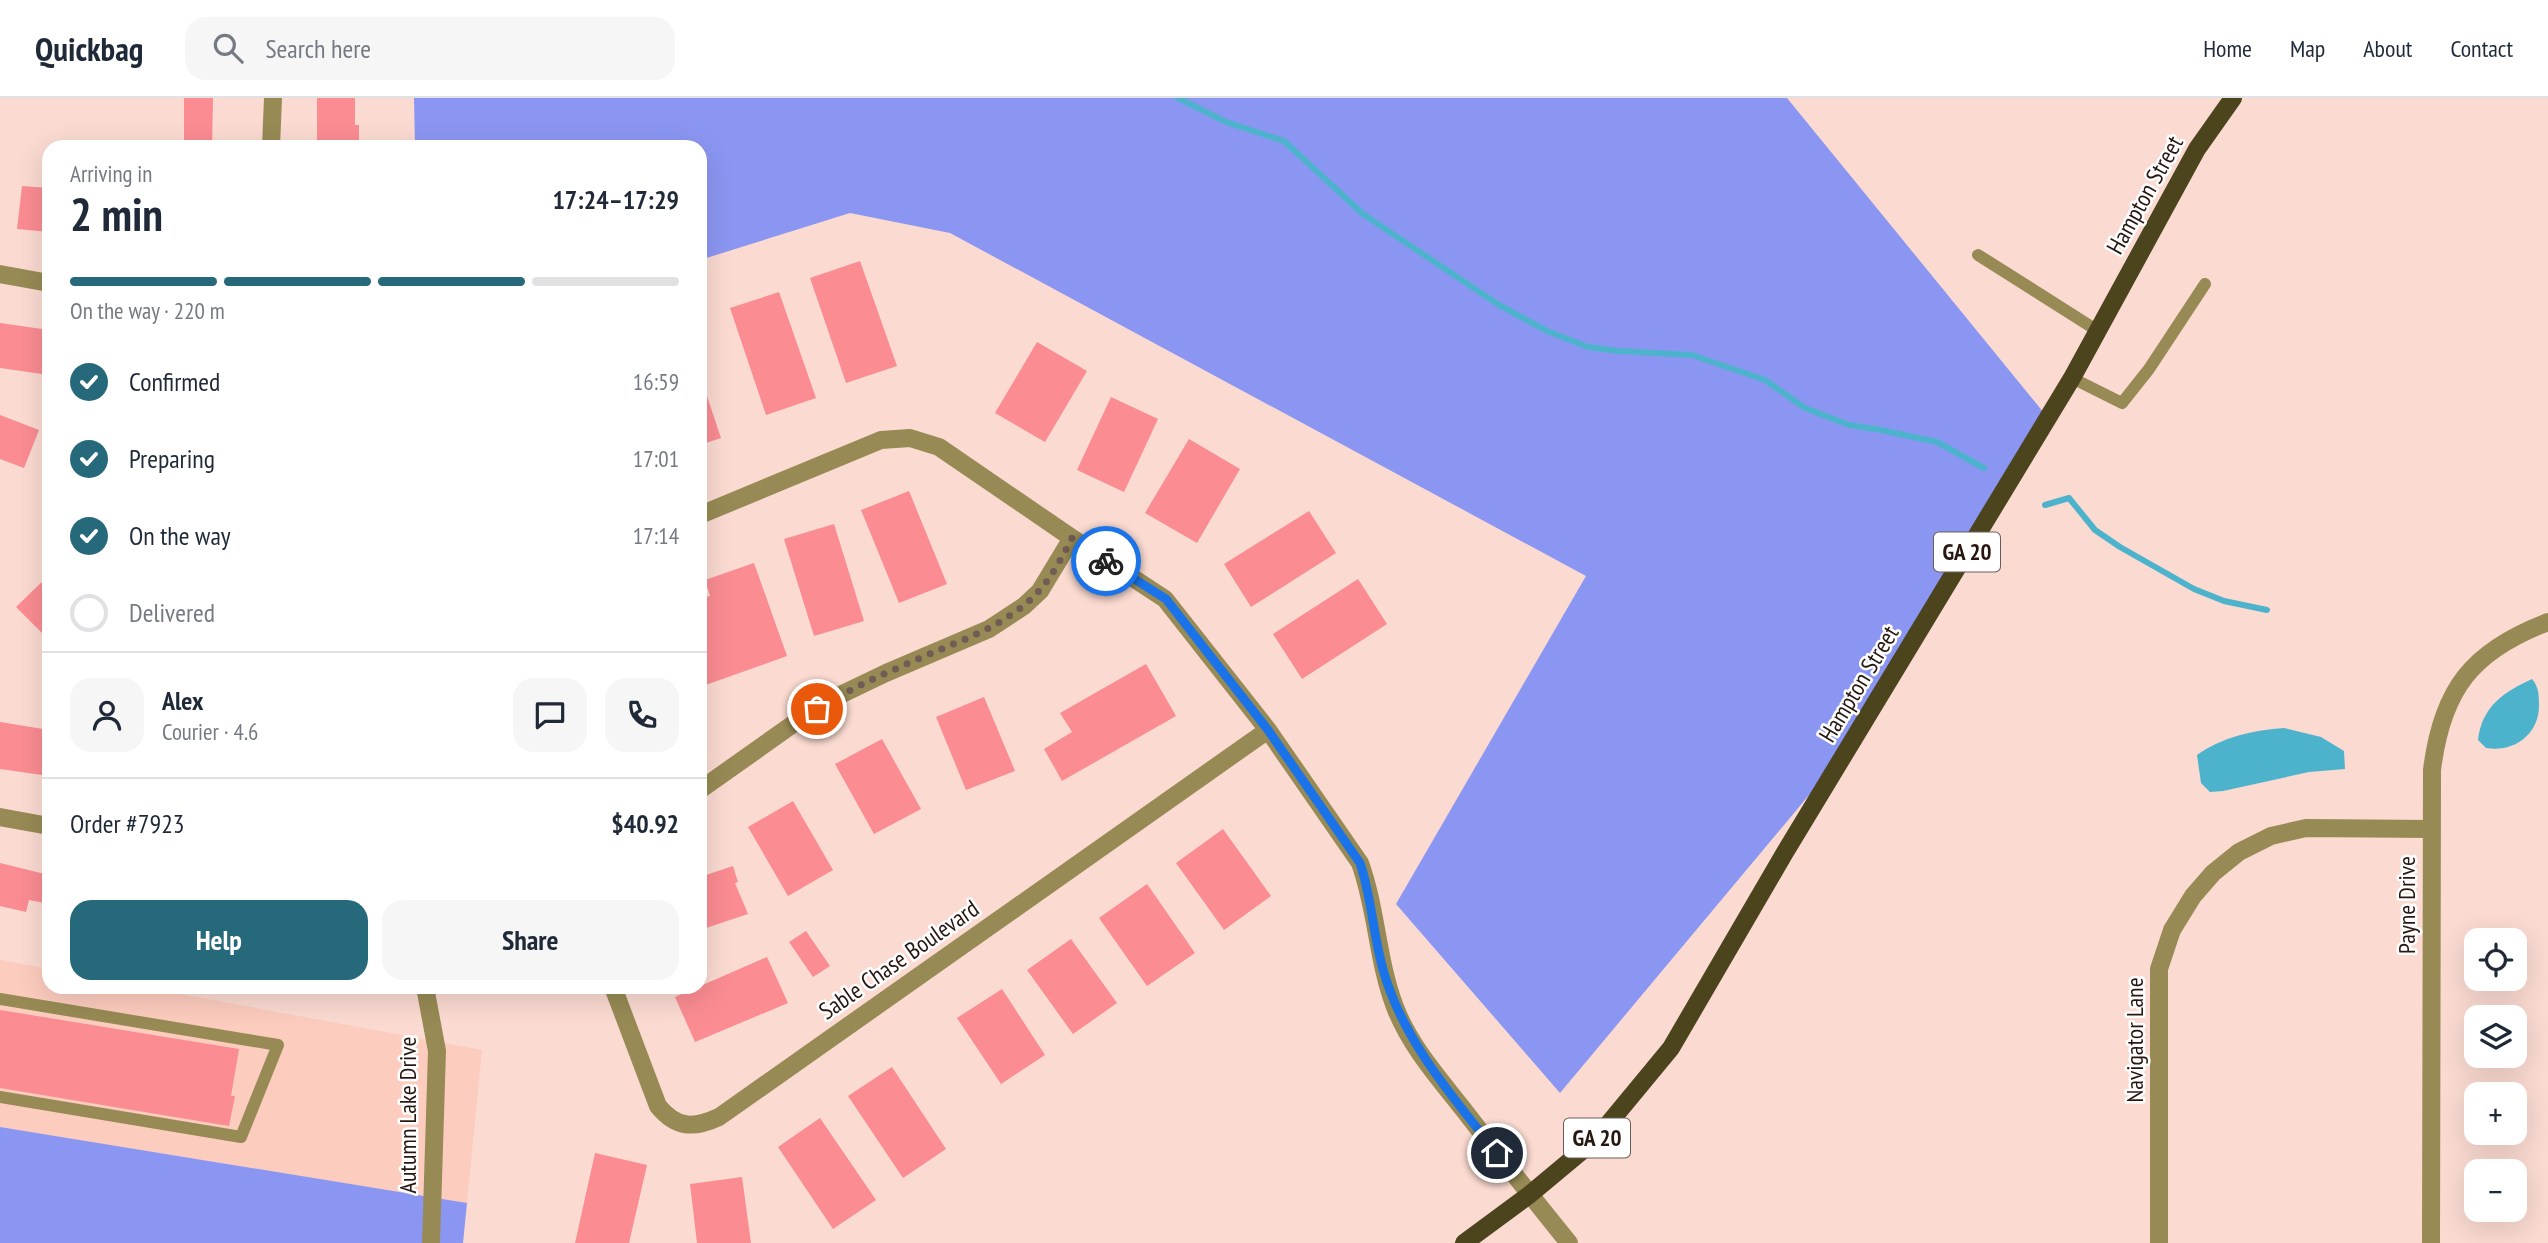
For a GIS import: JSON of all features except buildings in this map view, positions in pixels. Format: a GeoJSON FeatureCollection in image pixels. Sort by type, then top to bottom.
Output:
{"type":"FeatureCollection","features":[{"type":"Feature","properties":{"kind":"main road","name":"Hampton Street"},"geometry":{"type":"LineString","coordinates":[[1464,1243],[1529,1195],[1595,1140],[1671,1048],[1784,854],[2072,378],[2197,149],[2233,98]]}},
{"type":"Feature","properties":{"kind":"street"},"geometry":{"type":"LineString","coordinates":[[271,140],[273,98]]}},
{"type":"Feature","properties":{"kind":"street"},"geometry":{"type":"LineString","coordinates":[[0,274],[42,282]]}},
{"type":"Feature","properties":{"kind":"street"},"geometry":{"type":"LineString","coordinates":[[707,512],[881,440],[910,438],[939,447],[1166,599],[1268,730],[1360,863],[1367,884],[1383,970],[1396,1010],[1413,1042],[1529,1195],[1569,1243]]}},
{"type":"Feature","properties":{"kind":"street"},"geometry":{"type":"LineString","coordinates":[[707,785],[796,722],[838,696],[989,629],[1024,606],[1046,582],[1072,538]]}},
{"type":"Feature","properties":{"kind":"street","name":"Payne Drive"},"geometry":{"type":"LineString","coordinates":[[2431,1243],[2432,770],[2436,738],[2442,717],[2461,681],[2487,653],[2515,634],[2548,622]]}},
{"type":"Feature","properties":{"kind":"street","name":"Sable Chase Boulevard"},"geometry":{"type":"LineString","coordinates":[[616,994],[658,1105],[668,1117],[679,1122],[694,1125],[706,1122],[730,1109],[1268,730]]}},
{"type":"Feature","properties":{"kind":"street"},"geometry":{"type":"LineString","coordinates":[[0,817],[42,825]]}},
{"type":"Feature","properties":{"kind":"street","name":"Navigator Lane"},"geometry":{"type":"LineString","coordinates":[[2159,1243],[2159,969],[2172,930],[2193,896],[2213,873],[2239,852],[2271,836],[2306,828],[2432,829]]}},
{"type":"Feature","properties":{"kind":"street","name":"Autumn Lake Drive"},"geometry":{"type":"LineString","coordinates":[[426,994],[438,1051],[431,1243]]}},
{"type":"Feature","properties":{"kind":"lane"},"geometry":{"type":"LineString","coordinates":[[1978,255],[2098,331]]}},
{"type":"Feature","properties":{"kind":"lane"},"geometry":{"type":"LineString","coordinates":[[2072,378],[2122,403],[2149,369],[2205,284]]}},
{"type":"Feature","properties":{"kind":"lane"},"geometry":{"type":"LineString","coordinates":[[0,999],[278,1045],[241,1137],[0,1097]]}},
{"type":"Feature","properties":{"kind":"shaded area"},"geometry":{"type":"Polygon","coordinates":[[[414,98],[1787,98],[2053,424],[1845,752],[1560,1093],[1396,904],[1586,576],[950,233],[850,213],[707,258],[707,140],[415,140],[414,98]]]}},
{"type":"Feature","properties":{"kind":"shaded area"},"geometry":{"type":"Polygon","coordinates":[[[2532,679],[2539,695],[2539,706],[2535,725],[2530,733],[2515,744],[2496,749],[2486,748],[2478,740],[2480,728],[2489,709],[2512,689],[2532,679]]]}},
{"type":"Feature","properties":{"kind":"shaded area"},"geometry":{"type":"Polygon","coordinates":[[[2284,728],[2321,737],[2344,751],[2345,769],[2309,772],[2223,791],[2210,792],[2201,783],[2197,755],[2217,743],[2239,736],[2284,728]]]}},
{"type":"Feature","properties":{"kind":"shaded area"},"geometry":{"type":"Polygon","coordinates":[[[0,960],[42,968],[42,994],[181,994],[482,1050],[467,1203],[0,1127],[0,960]]]}},
{"type":"Feature","properties":{"kind":"shaded area"},"geometry":{"type":"Polygon","coordinates":[[[0,1127],[467,1203],[463,1243],[0,1243],[0,1127]]]}},
{"type":"Feature","properties":{"kind":"waterway"},"geometry":{"type":"LineString","coordinates":[[1178,98],[1226,122],[1284,141],[1363,214],[1499,305],[1547,331],[1588,347],[1692,355],[1765,380],[1805,408],[1849,425],[1937,442],[1984,468]]}},
{"type":"Feature","properties":{"kind":"waterway"},"geometry":{"type":"LineString","coordinates":[[2045,505],[2069,498],[2095,530],[2194,589],[2224,601],[2267,610]]}},
{"type":"Feature","properties":{"kind":"way so far"},"geometry":{"type":"LineString","coordinates":[[817,709],[886,673],[989,629],[1024,606],[1040,591],[1072,538],[1106,561]]}},
{"type":"Feature","properties":{"kind":"route"},"geometry":{"type":"LineString","coordinates":[[1106,561],[1166,599],[1268,730],[1360,863],[1367,884],[1383,970],[1396,1010],[1422,1055],[1497,1153]]}}]}
